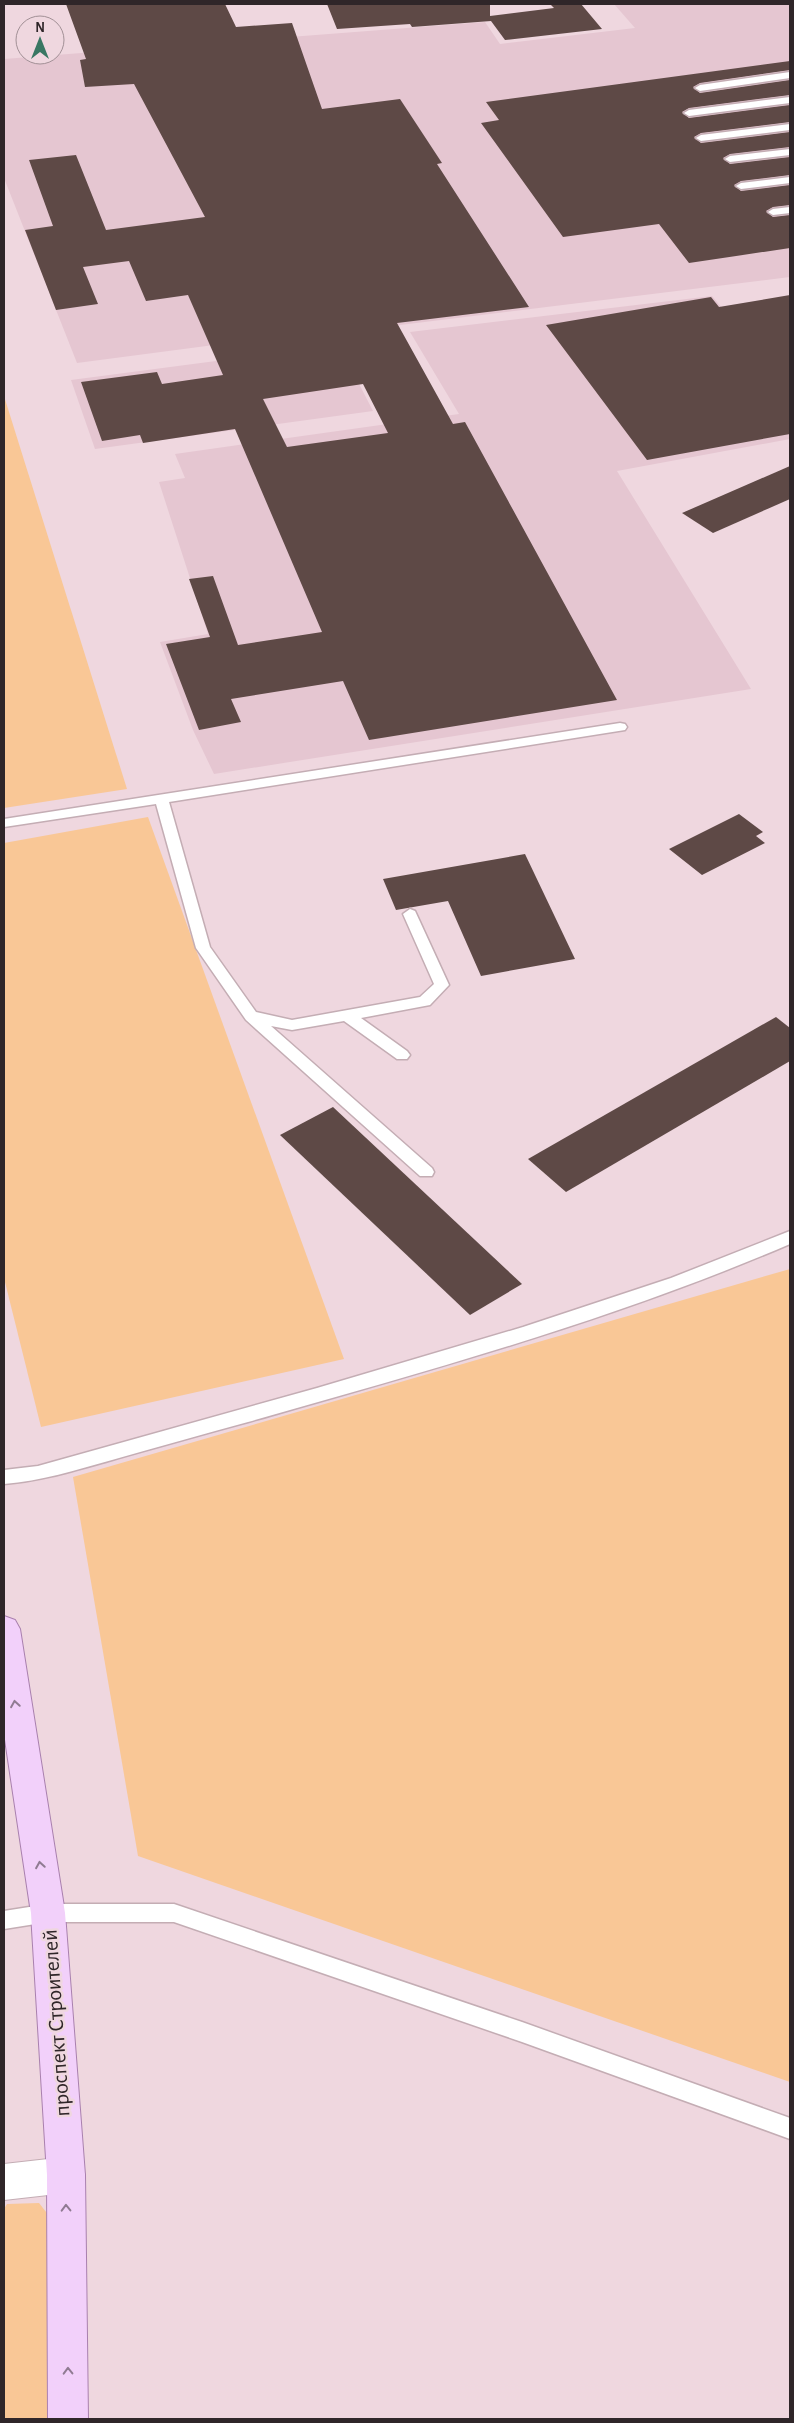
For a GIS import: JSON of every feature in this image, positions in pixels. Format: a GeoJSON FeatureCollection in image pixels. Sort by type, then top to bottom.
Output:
{"type":"FeatureCollection","features":[{"type":"Feature","properties":{"kind":"main road","name":"проспект Строителей"},"geometry":{"type":"LineString","coordinates":[[4,1629],[48,1913],[66,2175],[68,2419]]}},
{"type":"Feature","properties":{"kind":"street"},"geometry":{"type":"LineString","coordinates":[[4,2182],[66,2175]]}},
{"type":"Feature","properties":{"kind":"lane"},"geometry":{"type":"LineString","coordinates":[[700,88],[790,75]]}},
{"type":"Feature","properties":{"kind":"lane"},"geometry":{"type":"LineString","coordinates":[[689,113],[790,100]]}},
{"type":"Feature","properties":{"kind":"lane"},"geometry":{"type":"LineString","coordinates":[[701,138],[790,127]]}},
{"type":"Feature","properties":{"kind":"lane"},"geometry":{"type":"LineString","coordinates":[[730,159],[790,152]]}},
{"type":"Feature","properties":{"kind":"lane"},"geometry":{"type":"LineString","coordinates":[[741,186],[790,180]]}},
{"type":"Feature","properties":{"kind":"lane"},"geometry":{"type":"LineString","coordinates":[[773,212],[790,210]]}},
{"type":"Feature","properties":{"kind":"lane"},"geometry":{"type":"LineString","coordinates":[[4,824],[620,727]]}},
{"type":"Feature","properties":{"kind":"lane"},"geometry":{"type":"LineString","coordinates":[[161,798],[203,948],[251,1016],[426,1172]]}},
{"type":"Feature","properties":{"kind":"lane"},"geometry":{"type":"LineString","coordinates":[[251,1016],[292,1025],[425,1001],[442,985],[410,914]]}},
{"type":"Feature","properties":{"kind":"lane"},"geometry":{"type":"LineString","coordinates":[[347,1015],[402,1055]]}},
{"type":"Feature","properties":{"kind":"lane"},"geometry":{"type":"LineString","coordinates":[[4,1477],[38,1473],[396,1373],[588,1314],[737,1261],[790,1237]]}},
{"type":"Feature","properties":{"kind":"lane"},"geometry":{"type":"LineString","coordinates":[[4,1920],[48,1913],[174,1913],[522,2032],[790,2129]]}},
{"type":"Feature","properties":{"kind":"shaded area"},"geometry":{"type":"Polygon","coordinates":[[[614,4],[790,4],[790,277],[286,339],[268,338],[77,363],[4,178],[4,59],[15,58],[15,65],[65,65],[65,54],[485,22],[500,44],[635,28],[614,4]]]}},
{"type":"Feature","properties":{"kind":"shaded area"},"geometry":{"type":"Polygon","coordinates":[[[712,296],[790,388],[790,439],[617,471],[751,689],[214,774],[193,730],[160,642],[208,634],[159,482],[185,478],[175,454],[459,414],[410,332],[712,296]]]}},
{"type":"Feature","properties":{"kind":"shaded area"},"geometry":{"type":"Polygon","coordinates":[[[339,345],[373,411],[95,449],[71,380],[339,345]]]}},
{"type":"Feature","properties":{"kind":"shaded area"},"geometry":{"type":"Polygon","coordinates":[[[4,396],[127,789],[4,808],[4,396]]]}},
{"type":"Feature","properties":{"kind":"shaded area"},"geometry":{"type":"Polygon","coordinates":[[[148,817],[344,1359],[41,1427],[4,1278],[4,843],[148,817]]]}},
{"type":"Feature","properties":{"kind":"shaded area"},"geometry":{"type":"Polygon","coordinates":[[[790,1269],[790,2082],[138,1856],[73,1477],[790,1269]]]}},
{"type":"Feature","properties":{"kind":"shaded area"},"geometry":{"type":"Polygon","coordinates":[[[39,2203],[50,2217],[52,2419],[4,2419],[4,2209],[7,2204],[39,2203]]]}},
{"type":"Feature","properties":{"kind":"building"},"geometry":{"type":"Polygon","coordinates":[[[66,4],[225,4],[236,27],[292,23],[322,109],[400,99],[442,163],[437,164],[529,307],[397,323],[453,424],[465,422],[617,700],[369,740],[343,681],[231,699],[241,722],[199,730],[166,644],[210,637],[189,579],[213,576],[238,645],[322,632],[235,429],[143,443],[140,435],[102,441],[81,382],[157,372],[162,384],[223,375],[188,295],[146,301],[129,261],[83,267],[98,304],[56,310],[25,230],[53,226],[29,160],[76,155],[106,230],[205,217],[134,84],[85,87],[80,60],[86,59],[66,4]],[[363,384],[263,399],[287,447],[388,433],[363,384]]]}},
{"type":"Feature","properties":{"kind":"building"},"geometry":{"type":"Polygon","coordinates":[[[327,4],[490,4],[490,16],[554,8],[550,4],[581,4],[602,29],[505,40],[491,21],[412,27],[410,24],[337,29],[327,4]]]}},
{"type":"Feature","properties":{"kind":"building"},"geometry":{"type":"Polygon","coordinates":[[[790,61],[790,70],[700,83],[693,87],[700,93],[790,80],[790,95],[689,108],[682,112],[689,118],[790,105],[790,122],[701,133],[694,137],[701,143],[790,132],[790,147],[730,154],[723,158],[730,164],[790,157],[790,175],[741,181],[734,185],[741,191],[790,185],[790,205],[773,207],[766,211],[773,217],[790,215],[790,248],[689,263],[659,224],[563,237],[481,123],[499,120],[486,102],[790,61]]]}},
{"type":"Feature","properties":{"kind":"building"},"geometry":{"type":"Polygon","coordinates":[[[790,295],[790,434],[647,460],[546,325],[711,297],[719,307],[790,295]]]}},
{"type":"Feature","properties":{"kind":"building"},"geometry":{"type":"Polygon","coordinates":[[[790,466],[790,499],[713,533],[682,513],[790,466]]]}},
{"type":"Feature","properties":{"kind":"building"},"geometry":{"type":"Polygon","coordinates":[[[739,814],[763,832],[756,836],[765,843],[702,875],[669,849],[739,814]]]}},
{"type":"Feature","properties":{"kind":"building"},"geometry":{"type":"Polygon","coordinates":[[[525,854],[575,959],[481,976],[448,901],[396,910],[383,879],[525,854]]]}},
{"type":"Feature","properties":{"kind":"building"},"geometry":{"type":"Polygon","coordinates":[[[776,1017],[790,1028],[790,1061],[566,1192],[528,1159],[776,1017]]]}},
{"type":"Feature","properties":{"kind":"building"},"geometry":{"type":"Polygon","coordinates":[[[333,1107],[522,1284],[470,1315],[280,1135],[333,1107]]]}}]}
